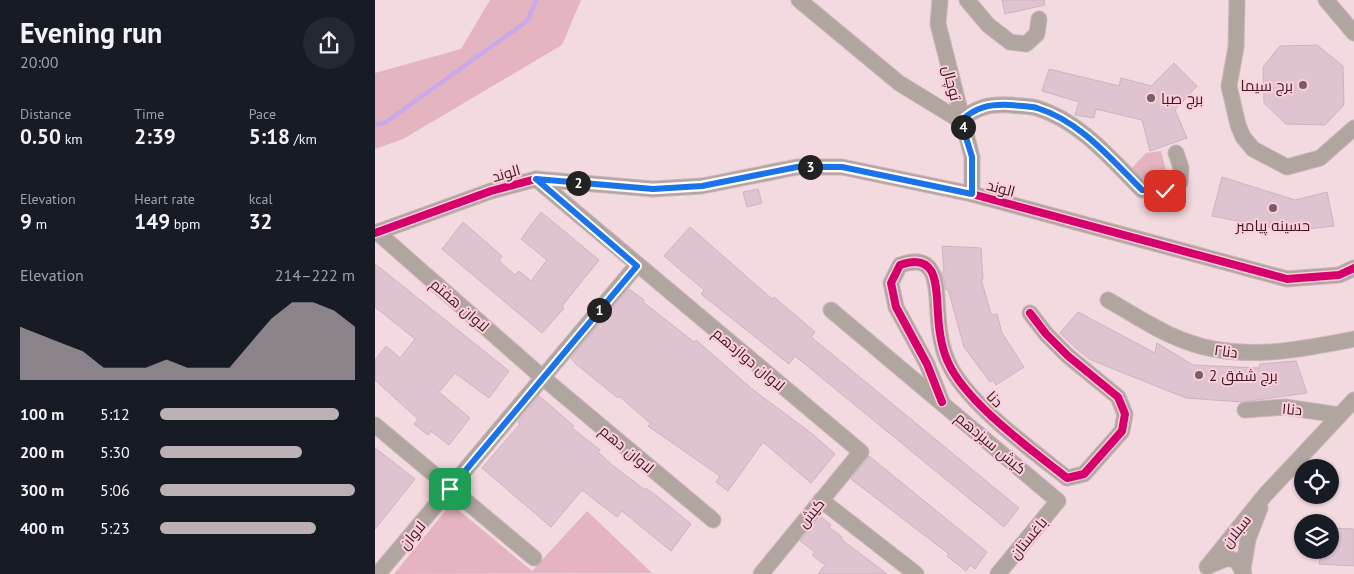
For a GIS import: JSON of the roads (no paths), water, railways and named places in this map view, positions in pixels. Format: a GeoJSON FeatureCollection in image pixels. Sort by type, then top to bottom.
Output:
{"type":"FeatureCollection","features":[{"type":"Feature","properties":{"kind":"street","name":"توچال"},"geometry":{"type":"LineString","coordinates":[[940,0],[938,24],[961,121],[972,157],[972,194]]}},
{"type":"Feature","properties":{"kind":"street"},"geometry":{"type":"LineString","coordinates":[[967,0],[988,25],[1010,42],[1026,44],[1037,34],[1039,19]]}},
{"type":"Feature","properties":{"kind":"street"},"geometry":{"type":"LineString","coordinates":[[1237,0],[1236,47],[1229,86],[1237,125],[1243,138],[1253,149],[1287,167],[1320,158],[1354,128]]}},
{"type":"Feature","properties":{"kind":"street"},"geometry":{"type":"LineString","coordinates":[[1326,0],[1354,33]]}},
{"type":"Feature","properties":{"kind":"street"},"geometry":{"type":"LineString","coordinates":[[807,3],[899,84],[961,121],[971,110],[995,104],[1036,108],[1068,123],[1096,144],[1142,190],[1165,191],[1179,182],[1181,168],[1175,153]]}},
{"type":"Feature","properties":{"kind":"street","name":"الوند"},"geometry":{"type":"LineString","coordinates":[[376,233],[491,191],[536,179],[653,189],[702,186],[797,167],[842,167],[972,194],[1287,280],[1339,275],[1354,268]]}},
{"type":"Feature","properties":{"kind":"street","name":"لاوان دوازدهم"},"geometry":{"type":"LineString","coordinates":[[536,179],[637,266],[861,452]]}},
{"type":"Feature","properties":{"kind":"street","name":"لاوان هفتم"},"geometry":{"type":"LineString","coordinates":[[376,233],[542,377]]}},
{"type":"Feature","properties":{"kind":"street","name":"دنا"},"geometry":{"type":"LineString","coordinates":[[942,402],[927,364],[896,307],[891,283],[900,265],[913,261],[925,263],[933,274],[938,289],[941,343],[948,363],[959,382],[1003,427],[1067,478],[1084,474],[1122,431],[1125,414],[1118,397],[1068,356],[1046,334],[1030,313]]}},
{"type":"Feature","properties":{"kind":"street","name":"لاوان"},"geometry":{"type":"LineString","coordinates":[[379,574],[542,377],[637,266]]}},
{"type":"Feature","properties":{"kind":"street","name":"دنا۲"},"geometry":{"type":"LineString","coordinates":[[1108,300],[1184,341],[1211,349],[1248,354],[1354,339]]}},
{"type":"Feature","properties":{"kind":"street","name":"کیش سیزدهم"},"geometry":{"type":"LineString","coordinates":[[831,310],[1058,501]]}},
{"type":"Feature","properties":{"kind":"street","name":"لاوان دهم"},"geometry":{"type":"LineString","coordinates":[[542,377],[713,520]]}},
{"type":"Feature","properties":{"kind":"street","name":"سبلان"},"geometry":{"type":"LineString","coordinates":[[1203,570],[1265,495],[1354,400]]}},
{"type":"Feature","properties":{"kind":"street","name":"دنا۱"},"geometry":{"type":"LineString","coordinates":[[1245,410],[1285,407],[1339,415]]}},
{"type":"Feature","properties":{"kind":"street"},"geometry":{"type":"LineString","coordinates":[[375,426],[534,558]]}},
{"type":"Feature","properties":{"kind":"street","name":"کیش"},"geometry":{"type":"LineString","coordinates":[[769,571],[821,500],[861,452]]}},
{"type":"Feature","properties":{"kind":"street","name":"سبلان"},"geometry":{"type":"LineString","coordinates":[[1243,571],[1247,540],[1265,495]]}},
{"type":"Feature","properties":{"kind":"street"},"geometry":{"type":"LineString","coordinates":[[821,500],[915,574]]}},
{"type":"Feature","properties":{"kind":"street","name":"باغستان"},"geometry":{"type":"LineString","coordinates":[[998,574],[1058,501]]}},
{"type":"Feature","properties":{"kind":"street"},"geometry":{"type":"LineString","coordinates":[[1203,570],[1228,558],[1237,561],[1243,571]]}},
{"type":"Feature","properties":{"kind":"waterway"},"geometry":{"type":"LineString","coordinates":[[375,125],[386,122],[527,21],[536,0]]}},
{"type":"Feature","properties":{"kind":"place","name":"برج سیما"},"geometry":{"type":"Point","coordinates":[1303,85]}},
{"type":"Feature","properties":{"kind":"place","name":"برج صبا"},"geometry":{"type":"Point","coordinates":[1151,98]}},
{"type":"Feature","properties":{"kind":"place","name":"حسینه پیامبر"},"geometry":{"type":"Point","coordinates":[1273,208]}},
{"type":"Feature","properties":{"kind":"place","name":"برج شفق 2"},"geometry":{"type":"Point","coordinates":[1199,375]}}]}
